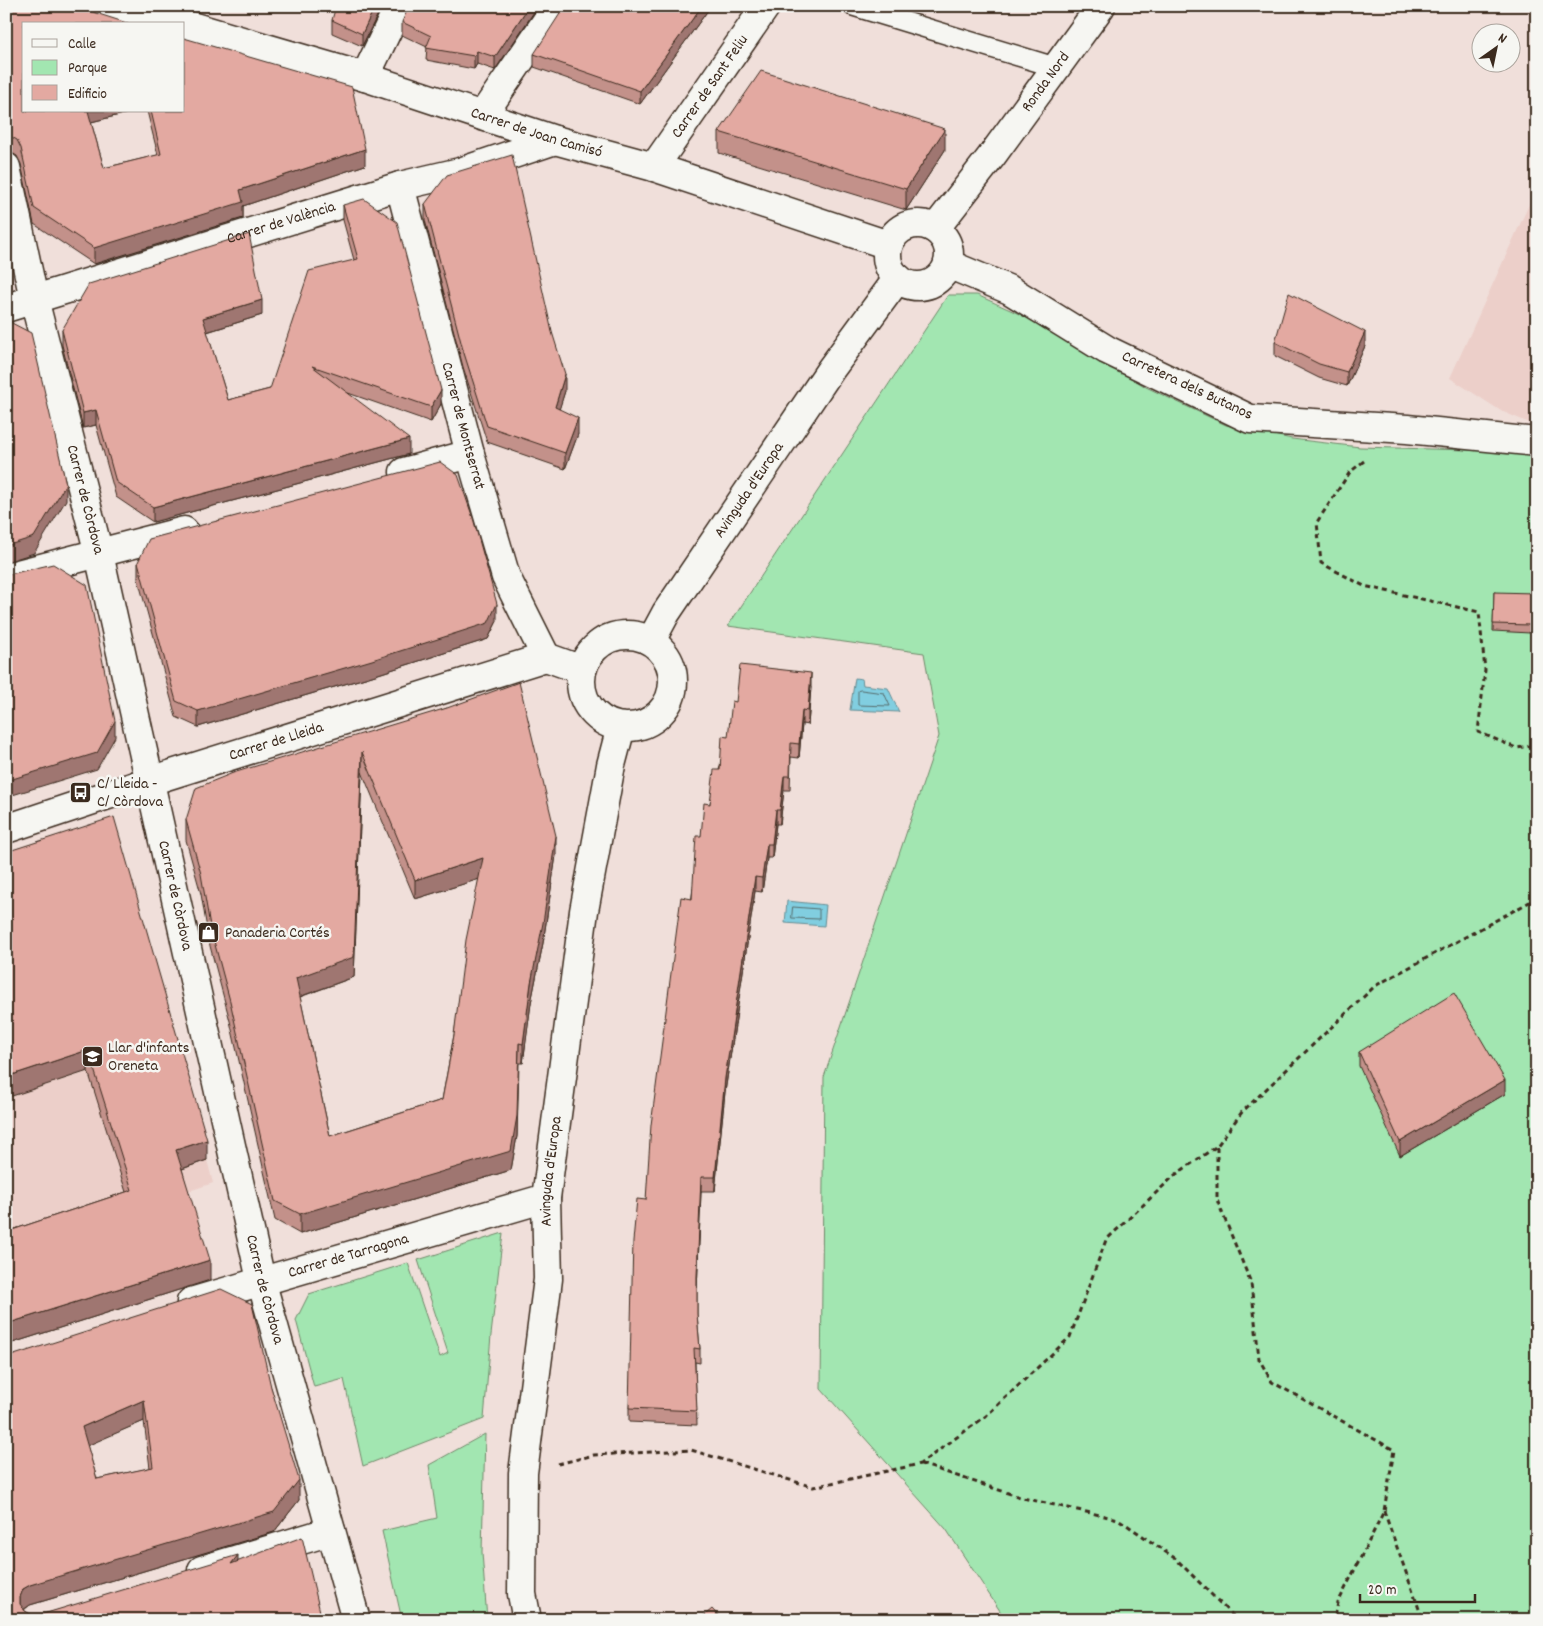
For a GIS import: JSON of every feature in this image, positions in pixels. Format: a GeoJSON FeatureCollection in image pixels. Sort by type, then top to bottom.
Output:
{"type":"FeatureCollection","features":[{"type":"Feature","properties":{"kind":"street","name":"Carrer de Joan Camisó"},"geometry":{"type":"LineString","coordinates":[[108,6],[175,22]]}},
{"type":"Feature","properties":{"kind":"street"},"geometry":{"type":"LineString","coordinates":[[184,22],[191,6]]}},
{"type":"Feature","properties":{"kind":"street"},"geometry":{"type":"LineString","coordinates":[[365,77],[399,6]]}},
{"type":"Feature","properties":{"kind":"street"},"geometry":{"type":"LineString","coordinates":[[482,116],[558,6]]}},
{"type":"Feature","properties":{"kind":"street","name":"Carrer de Sant Feliu"},"geometry":{"type":"LineString","coordinates":[[654,167],[766,6]]}},
{"type":"Feature","properties":{"kind":"street","name":"Ronda Nord"},"geometry":{"type":"LineString","coordinates":[[935,229],[1058,68],[1101,6]]}},
{"type":"Feature","properties":{"kind":"street","name":"Carrer de Joan Camisó"},"geometry":{"type":"LineString","coordinates":[[185,25],[365,77],[555,140],[654,167],[888,245]]}},
{"type":"Feature","properties":{"kind":"street","name":"Carrer de València"},"geometry":{"type":"LineString","coordinates":[[6,308],[400,186],[460,172],[555,140]]}},
{"type":"Feature","properties":{"kind":"street","name":"Carrer de Còrdova"},"geometry":{"type":"LineString","coordinates":[[6,167],[34,300],[99,554],[261,1280],[356,1620]]}},
{"type":"Feature","properties":{"kind":"street","name":"Carrer de Montserrat"},"geometry":{"type":"LineString","coordinates":[[400,186],[470,454],[506,577],[546,657]]}},
{"type":"Feature","properties":{"kind":"street"},"geometry":{"type":"LineString","coordinates":[[911,224],[923,224],[935,229],[947,244],[948,264],[942,274],[927,284],[909,285],[898,278],[888,263],[888,245],[899,230],[911,224]]}},
{"type":"Feature","properties":{"kind":"street","name":"Carretera dels Butanos"},"geometry":{"type":"LineString","coordinates":[[948,264],[1010,290],[1107,350],[1250,419],[1407,429],[1537,442]]}},
{"type":"Feature","properties":{"kind":"street","name":"Avinguda d'Europa"},"geometry":{"type":"LineString","coordinates":[[651,641],[666,613],[850,342],[898,278]]}},
{"type":"Feature","properties":{"kind":"street"},"geometry":{"type":"LineString","coordinates":[[384,477],[470,454]]}},
{"type":"Feature","properties":{"kind":"street"},"geometry":{"type":"LineString","coordinates":[[6,577],[203,526]]}},
{"type":"Feature","properties":{"kind":"street"},"geometry":{"type":"LineString","coordinates":[[632,634],[651,641],[665,654],[671,667],[673,682],[671,696],[666,705],[653,719],[640,725],[621,727],[603,720],[591,711],[581,689],[582,670],[592,649],[614,636],[632,634]]}},
{"type":"Feature","properties":{"kind":"street"},"geometry":{"type":"LineString","coordinates":[[546,657],[582,670]]}},
{"type":"Feature","properties":{"kind":"street","name":"Carrer de Lleida"},"geometry":{"type":"LineString","coordinates":[[6,828],[546,657]]}},
{"type":"Feature","properties":{"kind":"street","name":"Avinguda d'Europa"},"geometry":{"type":"LineString","coordinates":[[526,1620],[522,1594],[523,1473],[548,1279],[546,1198],[584,911],[611,764],[621,727]]}},
{"type":"Feature","properties":{"kind":"street","name":"Carrer de Tarragona"},"geometry":{"type":"LineString","coordinates":[[167,1310],[261,1280],[546,1198]]}},
{"type":"Feature","properties":{"kind":"street"},"geometry":{"type":"LineString","coordinates":[[178,1577],[331,1532]]}},
{"type":"Feature","properties":{"kind":"lane"},"geometry":{"type":"LineString","coordinates":[[853,6],[1058,68]]}},
{"type":"Feature","properties":{"kind":"path"},"geometry":{"type":"LineString","coordinates":[[1407,429],[1350,472],[1318,522],[1321,564],[1364,586],[1479,612],[1484,670],[1478,732],[1516,748],[1537,744]]}},
{"type":"Feature","properties":{"kind":"path"},"geometry":{"type":"LineString","coordinates":[[523,1473],[594,1455],[690,1450],[813,1487],[920,1464],[986,1416],[1070,1337],[1106,1240],[1175,1175],[1217,1146],[1242,1112],[1375,986],[1537,898]]}},
{"type":"Feature","properties":{"kind":"path"},"geometry":{"type":"LineString","coordinates":[[1217,1146],[1217,1200],[1251,1283],[1259,1359],[1272,1382],[1394,1450],[1384,1511],[1338,1603],[1334,1620]]}},
{"type":"Feature","properties":{"kind":"path"},"geometry":{"type":"LineString","coordinates":[[920,1464],[1023,1498],[1118,1519],[1176,1559],[1231,1614],[1242,1620]]}},
{"type":"Feature","properties":{"kind":"path"},"geometry":{"type":"LineString","coordinates":[[1384,1511],[1423,1620]]}},
{"type":"Feature","properties":{"kind":"shaded area"},"geometry":{"type":"Polygon","coordinates":[[[1537,187],[1537,426],[1501,411],[1450,378],[1537,187]]]}},
{"type":"Feature","properties":{"kind":"shaded area","name":"Llar d'infants Oreneta"},"geometry":{"type":"Polygon","coordinates":[[[6,950],[207,1160],[213,1183],[6,1252],[6,950]]]}},
{"type":"Feature","properties":{"kind":"green space"},"geometry":{"type":"Polygon","coordinates":[[[948,295],[977,295],[1017,313],[1077,345],[1146,387],[1226,425],[1292,439],[1360,447],[1504,451],[1537,457],[1537,1620],[1006,1620],[946,1529],[821,1389],[824,1077],[939,736],[924,653],[728,626],[948,295]]]}},
{"type":"Feature","properties":{"kind":"green space"},"geometry":{"type":"Polygon","coordinates":[[[503,1233],[491,1335],[484,1419],[363,1466],[344,1379],[314,1387],[296,1320],[309,1294],[408,1263],[440,1357],[448,1353],[418,1260],[503,1233]]]}},
{"type":"Feature","properties":{"kind":"green space"},"geometry":{"type":"Polygon","coordinates":[[[485,1434],[482,1552],[487,1620],[402,1620],[382,1531],[437,1518],[429,1465],[485,1434]]]}},
{"type":"Feature","properties":{"kind":"water"},"geometry":{"type":"Polygon","coordinates":[[[855,678],[862,679],[863,685],[888,688],[899,712],[850,710],[855,678]]]}},
{"type":"Feature","properties":{"kind":"water"},"geometry":{"type":"Polygon","coordinates":[[[787,901],[826,905],[824,926],[785,923],[787,901]]]}},
{"type":"Feature","properties":{"kind":"building"},"geometry":{"type":"Polygon","coordinates":[[[12,6],[74,6],[124,22],[22,22],[22,112],[88,112],[104,168],[161,154],[151,112],[185,112],[185,38],[352,87],[365,149],[240,190],[243,202],[94,248],[34,208],[21,148],[17,140],[6,136],[6,17],[12,6]]]}},
{"type":"Feature","properties":{"kind":"building"},"geometry":{"type":"Polygon","coordinates":[[[336,6],[375,6],[362,34],[332,20],[336,6]]]}},
{"type":"Feature","properties":{"kind":"building"},"geometry":{"type":"Polygon","coordinates":[[[409,6],[529,6],[495,57],[477,51],[474,56],[426,48],[431,36],[402,22],[409,6]]]}},
{"type":"Feature","properties":{"kind":"building"},"geometry":{"type":"Polygon","coordinates":[[[565,6],[702,6],[640,91],[534,54],[565,6]]]}},
{"type":"Feature","properties":{"kind":"building"},"geometry":{"type":"Polygon","coordinates":[[[761,71],[945,129],[906,189],[719,132],[761,71]]]}},
{"type":"Feature","properties":{"kind":"building"},"geometry":{"type":"Polygon","coordinates":[[[512,155],[552,332],[565,374],[555,407],[578,418],[565,453],[487,426],[463,350],[425,204],[447,175],[512,155]]]}},
{"type":"Feature","properties":{"kind":"building"},"geometry":{"type":"Polygon","coordinates":[[[364,199],[397,222],[441,390],[431,407],[312,366],[409,439],[153,507],[116,482],[96,410],[83,413],[62,330],[89,284],[249,234],[262,300],[203,318],[228,400],[270,389],[309,271],[358,259],[343,205],[364,199]]]}},
{"type":"Feature","properties":{"kind":"building"},"geometry":{"type":"Polygon","coordinates":[[[1289,293],[1365,332],[1347,372],[1319,364],[1275,342],[1289,293]]]}},
{"type":"Feature","properties":{"kind":"building"},"geometry":{"type":"Polygon","coordinates":[[[6,320],[31,333],[66,484],[34,537],[6,546],[6,320]]]}},
{"type":"Feature","properties":{"kind":"building"},"geometry":{"type":"Polygon","coordinates":[[[440,462],[458,475],[473,518],[497,604],[488,623],[372,660],[198,711],[176,701],[138,562],[149,539],[440,462]]]}},
{"type":"Feature","properties":{"kind":"building"},"geometry":{"type":"Polygon","coordinates":[[[53,564],[87,585],[115,721],[97,753],[6,781],[6,575],[53,564]]]}},
{"type":"Feature","properties":{"kind":"building"},"geometry":{"type":"Polygon","coordinates":[[[1494,592],[1534,593],[1530,625],[1493,624],[1494,592]]]}},
{"type":"Feature","properties":{"kind":"building"},"geometry":{"type":"Polygon","coordinates":[[[740,665],[811,673],[808,711],[802,710],[799,744],[791,743],[790,776],[784,776],[780,810],[776,810],[772,844],[767,844],[762,878],[755,877],[725,1078],[715,1177],[701,1177],[697,1277],[697,1314],[700,1349],[694,1348],[697,1411],[629,1408],[633,1241],[637,1199],[646,1200],[651,1125],[681,897],[692,899],[696,836],[701,836],[704,803],[710,804],[714,770],[720,770],[722,736],[728,737],[732,701],[736,702],[740,665]]]}},
{"type":"Feature","properties":{"kind":"building"},"geometry":{"type":"Polygon","coordinates":[[[519,682],[556,836],[543,923],[531,983],[523,1044],[519,1043],[517,1116],[511,1151],[300,1214],[275,1201],[230,1001],[210,926],[201,874],[186,820],[196,788],[233,773],[447,708],[519,682]],[[362,752],[354,957],[296,978],[330,1136],[442,1100],[454,1035],[466,940],[483,858],[415,880],[362,752]]]}},
{"type":"Feature","properties":{"kind":"building"},"geometry":{"type":"Polygon","coordinates":[[[114,817],[207,1140],[176,1150],[210,1260],[6,1324],[6,1232],[132,1190],[88,1050],[6,1077],[6,852],[114,817]]]}},
{"type":"Feature","properties":{"kind":"building"},"geometry":{"type":"Polygon","coordinates":[[[1454,993],[1505,1080],[1400,1142],[1359,1052],[1454,993]]]}},
{"type":"Feature","properties":{"kind":"building"},"geometry":{"type":"Polygon","coordinates":[[[221,1289],[252,1304],[271,1387],[299,1480],[274,1512],[30,1585],[23,1589],[20,1604],[25,1611],[32,1615],[40,1615],[238,1555],[231,1564],[302,1537],[322,1620],[6,1620],[6,1356],[221,1289]],[[144,1400],[82,1427],[97,1479],[153,1467],[144,1400]]]}},
{"type":"Feature","properties":{"kind":"building"},"geometry":{"type":"Polygon","coordinates":[[[712,1609],[722,1620],[699,1620],[712,1609]]]}},
{"type":"Feature","properties":{"kind":"place","name":"C/ Lleida - C/ Còrdova"},"geometry":{"type":"Point","coordinates":[81,793]}},
{"type":"Feature","properties":{"kind":"place","name":"Panaderia Cortés"},"geometry":{"type":"Point","coordinates":[209,933]}},
{"type":"Feature","properties":{"kind":"place","name":"Llar d'infants Oreneta"},"geometry":{"type":"Point","coordinates":[92,1057]}}]}
